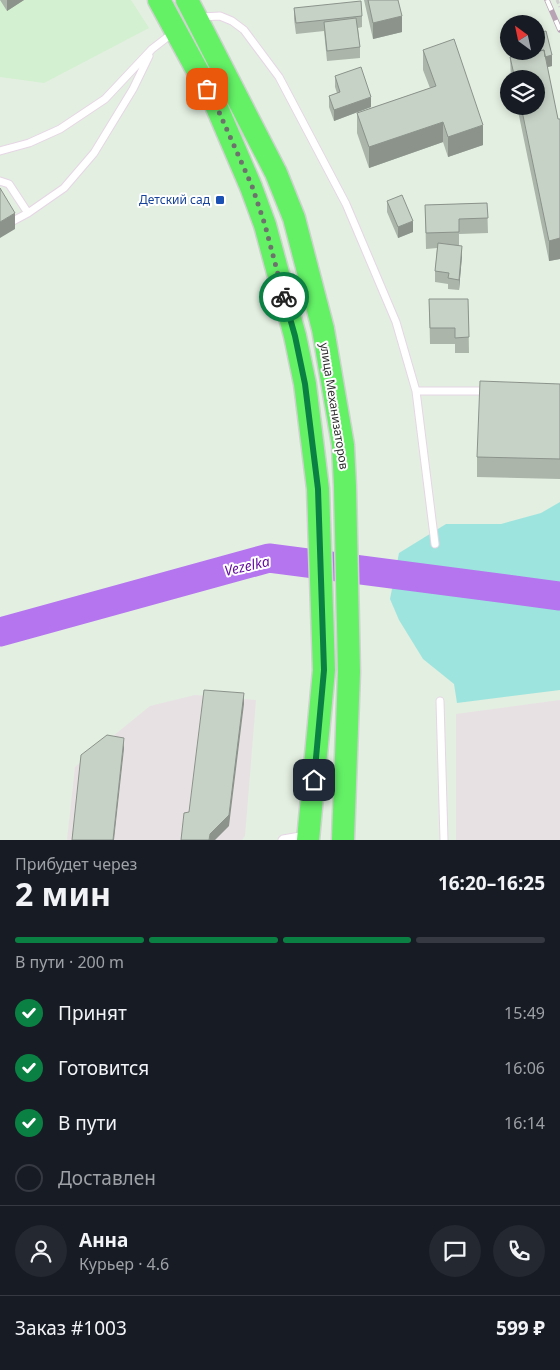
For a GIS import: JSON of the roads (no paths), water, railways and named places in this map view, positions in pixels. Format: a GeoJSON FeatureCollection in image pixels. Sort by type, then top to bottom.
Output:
{"type":"FeatureCollection","features":[{"type":"Feature","properties":{"kind":"main road","name":"улица Механизаторов"},"geometry":{"type":"LineString","coordinates":[[159,0],[187,19],[276,173],[294,218],[323,329],[343,445],[345,486],[349,672],[342,840]]}},
{"type":"Feature","properties":{"kind":"main road","name":"улица Механизаторов"},"geometry":{"type":"LineString","coordinates":[[187,19],[215,103],[252,186],[265,225],[295,336],[305,384],[318,489],[324,670],[309,837]]}},
{"type":"Feature","properties":{"kind":"lane"},"geometry":{"type":"LineString","coordinates":[[0,151],[29,143],[60,129],[105,99],[152,49],[187,19],[220,16],[232,21],[244,30],[279,77],[346,204],[396,322],[416,391],[436,544]]}},
{"type":"Feature","properties":{"kind":"lane"},"geometry":{"type":"LineString","coordinates":[[0,228],[28,213],[64,188],[94,153],[133,89],[152,49]]}},
{"type":"Feature","properties":{"kind":"lane"},"geometry":{"type":"LineString","coordinates":[[0,181],[9,184],[28,213]]}},
{"type":"Feature","properties":{"kind":"lane"},"geometry":{"type":"LineString","coordinates":[[416,391],[496,391]]}},
{"type":"Feature","properties":{"kind":"lane"},"geometry":{"type":"LineString","coordinates":[[440,701],[444,840]]}},
{"type":"Feature","properties":{"kind":"lane"},"geometry":{"type":"LineString","coordinates":[[282,840],[309,837]]}},
{"type":"Feature","properties":{"kind":"waterway","name":"Vezelka"},"geometry":{"type":"LineString","coordinates":[[0,632],[269,558],[560,596]]}},
{"type":"Feature","properties":{"kind":"railway"},"geometry":{"type":"LineString","coordinates":[[547,0],[560,30]]}},
{"type":"Feature","properties":{"kind":"place","name":"Детский сад"},"geometry":{"type":"Point","coordinates":[220,200]}}]}
